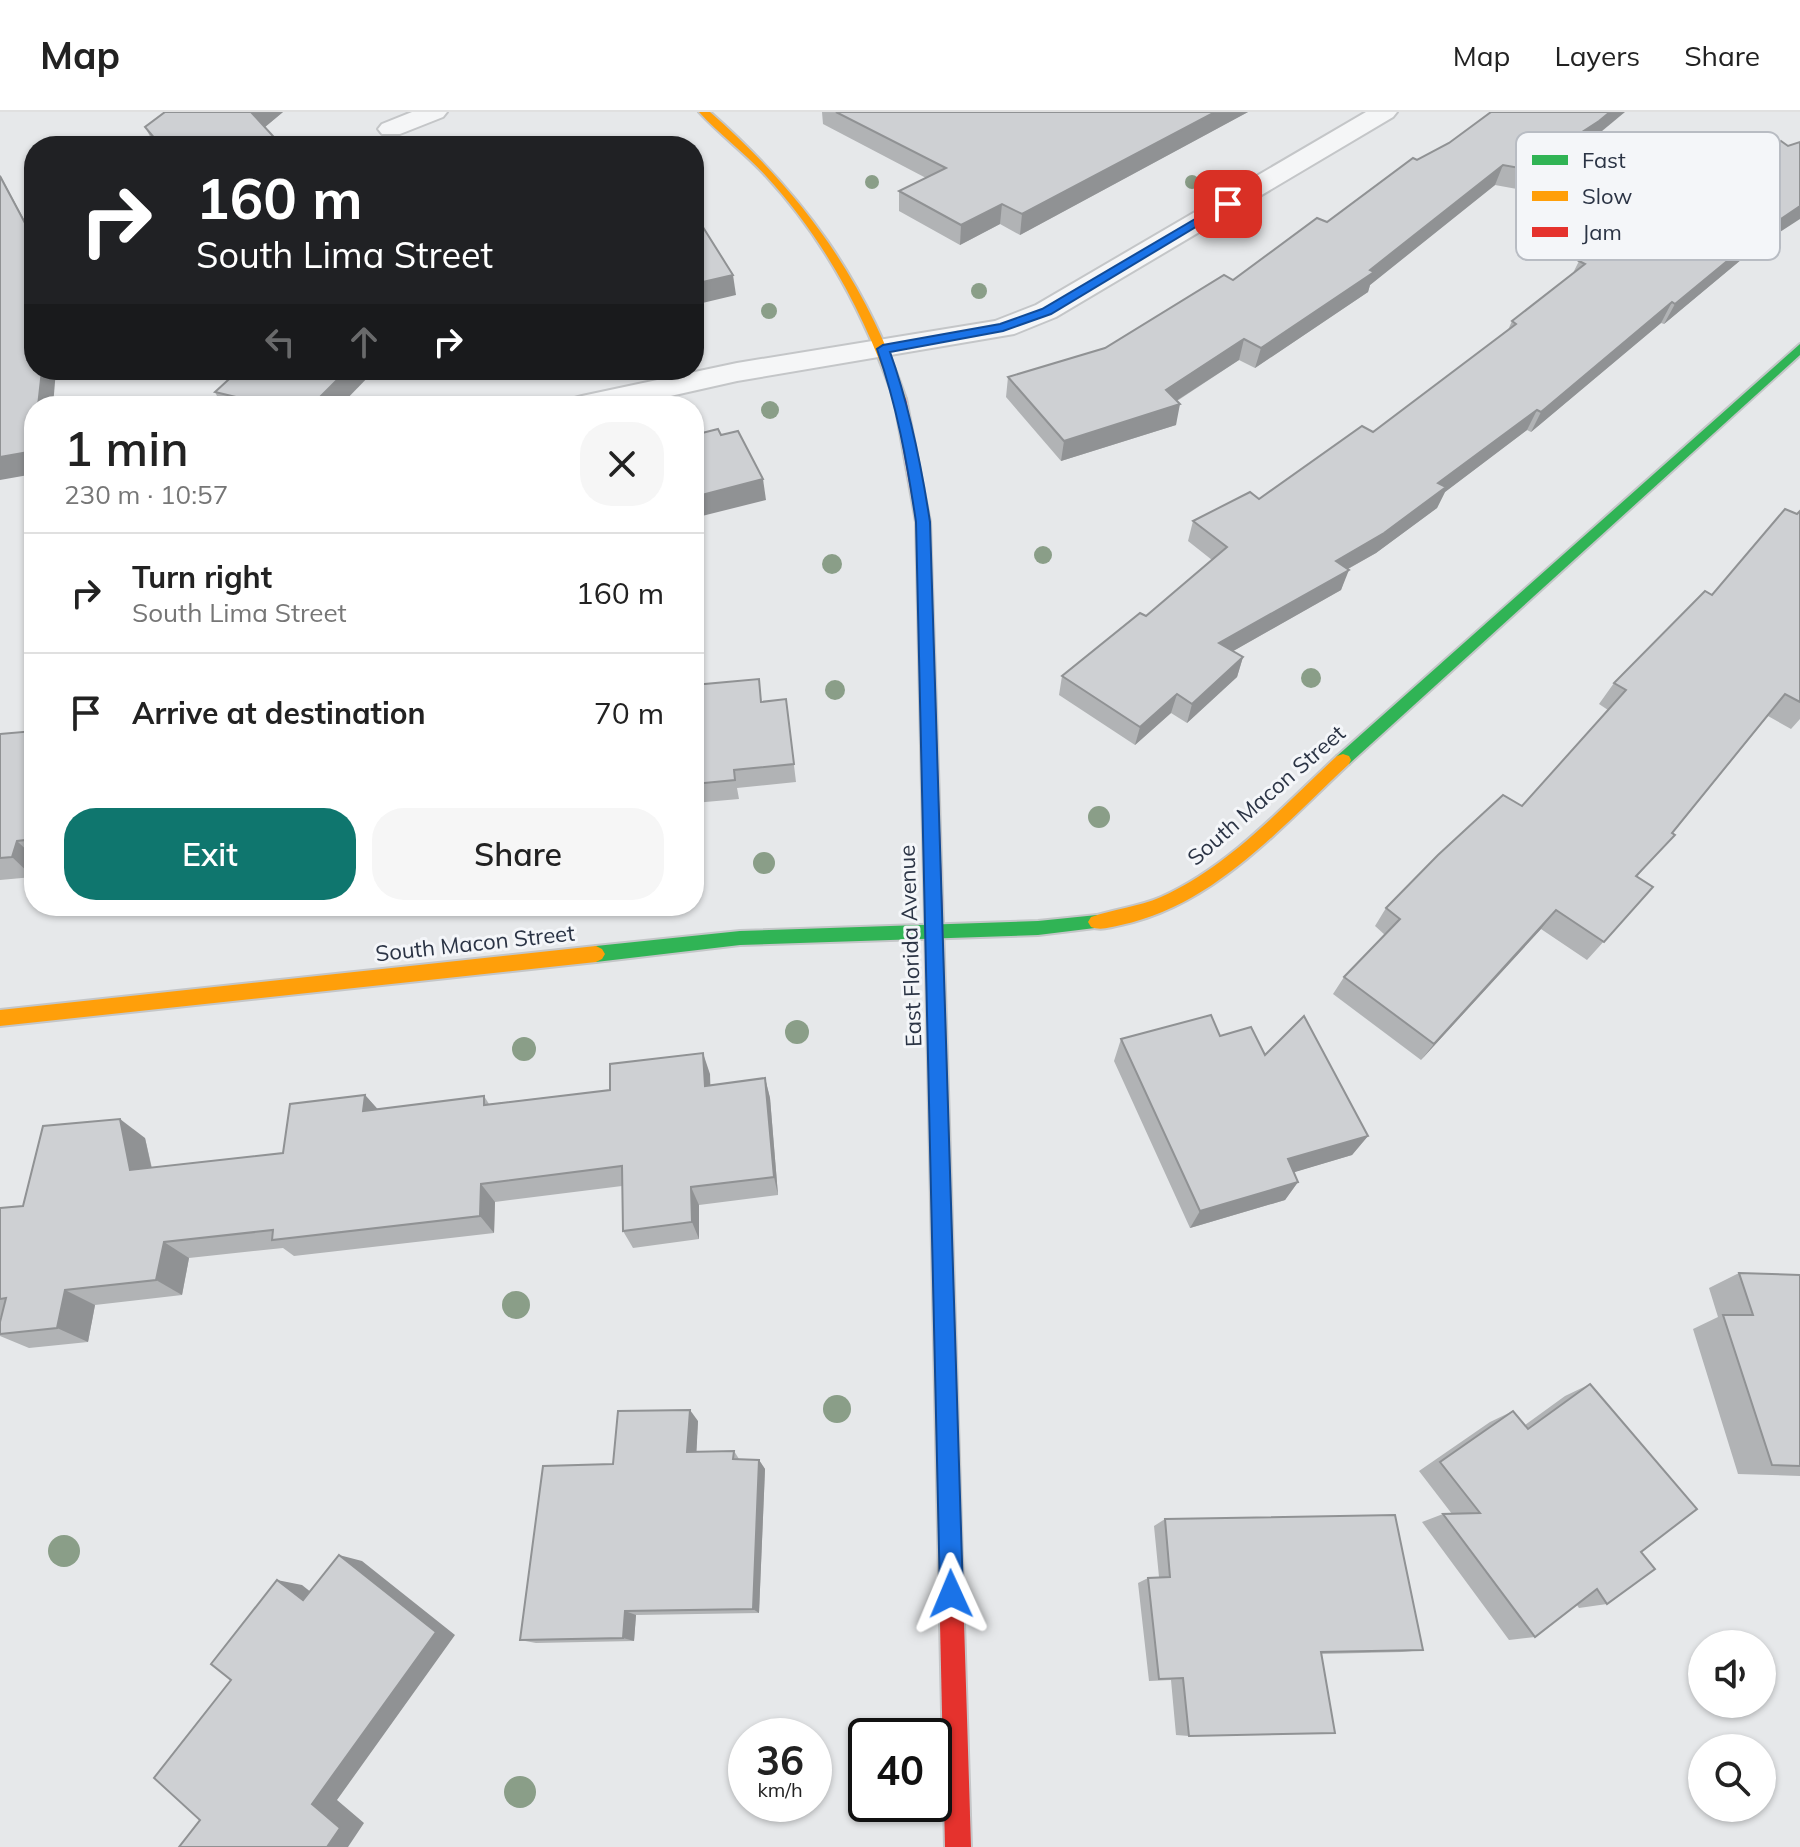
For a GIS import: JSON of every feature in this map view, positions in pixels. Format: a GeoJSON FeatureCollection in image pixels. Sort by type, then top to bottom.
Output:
{"type":"FeatureCollection","features":[{"type":"Feature","properties":{"kind":"street"},"geometry":{"type":"LineString","coordinates":[[391,129],[434,112]]}},
{"type":"Feature","properties":{"kind":"street"},"geometry":{"type":"LineString","coordinates":[[704,379],[1003,328],[1046,311],[1384,112]]}},
{"type":"Feature","properties":{"kind":"street","name":"East Florida Avenue"},"geometry":{"type":"LineString","coordinates":[[711,114],[769,172],[823,236],[867,311],[904,413],[923,522],[958,1847]]}},
{"type":"Feature","properties":{"kind":"street","name":"South Macon Street"},"geometry":{"type":"LineString","coordinates":[[0,1018],[740,938],[1038,928],[1109,921],[1166,903],[1214,876],[1800,348]]}},
{"type":"Feature","properties":{"kind":"street"},"geometry":{"type":"LineString","coordinates":[[628,396],[701,380]]}},
{"type":"Feature","properties":{"kind":"building"},"geometry":{"type":"Polygon","coordinates":[[[165,112],[251,112],[273,136],[153,136],[145,127],[165,112]]]}},
{"type":"Feature","properties":{"kind":"building"},"geometry":{"type":"Polygon","coordinates":[[[836,112],[1215,112],[1022,214],[1002,204],[961,225],[899,191],[946,168],[836,112]]]}},
{"type":"Feature","properties":{"kind":"building"},"geometry":{"type":"Polygon","coordinates":[[[1491,112],[1610,112],[1582,132],[1516,132],[1516,167],[1503,165],[1370,270],[1374,272],[1261,348],[1244,339],[1166,390],[1180,404],[1064,441],[1008,377],[1105,348],[1224,275],[1233,280],[1317,218],[1327,222],[1413,158],[1417,160],[1449,143],[1491,112]]]}},
{"type":"Feature","properties":{"kind":"building"},"geometry":{"type":"Polygon","coordinates":[[[1780,142],[1788,146],[1800,142],[1800,206],[1780,220],[1780,142]]]}},
{"type":"Feature","properties":{"kind":"building"},"geometry":{"type":"Polygon","coordinates":[[[0,176],[24,221],[24,380],[41,380],[39,396],[24,396],[24,453],[0,457],[0,176]]]}},
{"type":"Feature","properties":{"kind":"building"},"geometry":{"type":"Polygon","coordinates":[[[704,229],[733,275],[704,282],[704,229]]]}},
{"type":"Feature","properties":{"kind":"building"},"geometry":{"type":"Polygon","coordinates":[[[1728,260],[1675,304],[1672,302],[1541,412],[1537,410],[1438,483],[1446,487],[1384,533],[1336,561],[1349,570],[1219,643],[1243,657],[1192,704],[1177,694],[1140,727],[1062,676],[1140,613],[1146,616],[1227,547],[1193,521],[1250,492],[1259,499],[1362,426],[1373,432],[1516,324],[1512,321],[1585,264],[1579,261],[1728,260]]]}},
{"type":"Feature","properties":{"kind":"building"},"geometry":{"type":"Polygon","coordinates":[[[228,380],[337,380],[321,396],[232,396],[215,392],[228,380]]]}},
{"type":"Feature","properties":{"kind":"building"},"geometry":{"type":"Polygon","coordinates":[[[718,429],[721,435],[738,431],[763,479],[704,494],[704,432],[718,429]]]}},
{"type":"Feature","properties":{"kind":"building"},"geometry":{"type":"Polygon","coordinates":[[[1785,509],[1797,514],[1800,511],[1800,702],[1785,694],[1672,833],[1675,835],[1636,876],[1653,887],[1604,942],[1556,910],[1434,1044],[1344,977],[1400,919],[1386,908],[1503,795],[1522,806],[1626,690],[1614,683],[1705,591],[1712,595],[1785,509]]]}},
{"type":"Feature","properties":{"kind":"building"},"geometry":{"type":"Polygon","coordinates":[[[759,679],[761,702],[786,699],[794,764],[734,770],[735,780],[704,783],[704,684],[759,679]]]}},
{"type":"Feature","properties":{"kind":"building"},"geometry":{"type":"Polygon","coordinates":[[[24,732],[24,840],[17,841],[12,857],[0,858],[0,734],[24,732]]]}},
{"type":"Feature","properties":{"kind":"building"},"geometry":{"type":"Polygon","coordinates":[[[1211,1015],[1220,1036],[1251,1027],[1265,1055],[1304,1016],[1368,1136],[1288,1159],[1298,1182],[1200,1211],[1121,1039],[1211,1015]]]}},
{"type":"Feature","properties":{"kind":"building"},"geometry":{"type":"Polygon","coordinates":[[[703,1053],[705,1086],[765,1078],[774,1177],[691,1187],[692,1222],[623,1231],[622,1166],[481,1184],[480,1216],[272,1240],[273,1230],[164,1242],[156,1280],[65,1290],[57,1328],[0,1334],[6,1298],[0,1299],[0,1208],[23,1206],[43,1126],[120,1119],[130,1170],[283,1153],[290,1104],[365,1095],[363,1111],[484,1096],[484,1105],[610,1090],[610,1064],[703,1053]]]}},
{"type":"Feature","properties":{"kind":"building"},"geometry":{"type":"Polygon","coordinates":[[[1739,1273],[1800,1275],[1800,1466],[1772,1465],[1723,1315],[1753,1315],[1739,1273]]]}},
{"type":"Feature","properties":{"kind":"building"},"geometry":{"type":"Polygon","coordinates":[[[1590,1384],[1697,1509],[1641,1552],[1655,1569],[1607,1604],[1597,1589],[1535,1637],[1443,1514],[1480,1513],[1440,1462],[1513,1411],[1528,1429],[1590,1384]]]}},
{"type":"Feature","properties":{"kind":"building"},"geometry":{"type":"Polygon","coordinates":[[[690,1410],[687,1452],[734,1451],[733,1459],[759,1460],[753,1609],[625,1611],[623,1638],[520,1640],[543,1466],[613,1464],[618,1411],[690,1410]]]}},
{"type":"Feature","properties":{"kind":"building"},"geometry":{"type":"Polygon","coordinates":[[[1395,1515],[1423,1650],[1321,1652],[1335,1733],[1189,1736],[1183,1678],[1159,1679],[1148,1578],[1170,1577],[1165,1519],[1395,1515]]]}},
{"type":"Feature","properties":{"kind":"building"},"geometry":{"type":"Polygon","coordinates":[[[339,1555],[436,1632],[312,1804],[340,1828],[327,1847],[179,1847],[200,1820],[154,1778],[231,1680],[211,1664],[277,1580],[303,1600],[339,1555]]]}},
{"type":"Feature","properties":{"kind":"traffic: fast"},"geometry":{"type":"LineString","coordinates":[[1343,760],[1800,348]]}},
{"type":"Feature","properties":{"kind":"traffic: fast"},"geometry":{"type":"LineString","coordinates":[[596,954],[740,938],[1038,928],[1097,922]]}},
{"type":"Feature","properties":{"kind":"traffic: slow"},"geometry":{"type":"LineString","coordinates":[[704,112],[769,173],[824,241],[867,316],[900,399]]}},
{"type":"Feature","properties":{"kind":"traffic: slow"},"geometry":{"type":"LineString","coordinates":[[1097,922],[1134,915],[1201,883],[1261,837],[1343,760]]}},
{"type":"Feature","properties":{"kind":"traffic: slow"},"geometry":{"type":"LineString","coordinates":[[934,924],[952,1622]]}},
{"type":"Feature","properties":{"kind":"traffic: slow"},"geometry":{"type":"LineString","coordinates":[[0,1018],[596,954]]}},
{"type":"Feature","properties":{"kind":"traffic: jam"},"geometry":{"type":"LineString","coordinates":[[900,399],[923,522],[934,924]]}},
{"type":"Feature","properties":{"kind":"traffic: jam"},"geometry":{"type":"LineString","coordinates":[[952,1622],[958,1847]]}},
{"type":"Feature","properties":{"kind":"route"},"geometry":{"type":"LineString","coordinates":[[951,1594],[923,522],[901,399],[883,349],[1003,328],[1046,311],[1228,204]]}}]}
